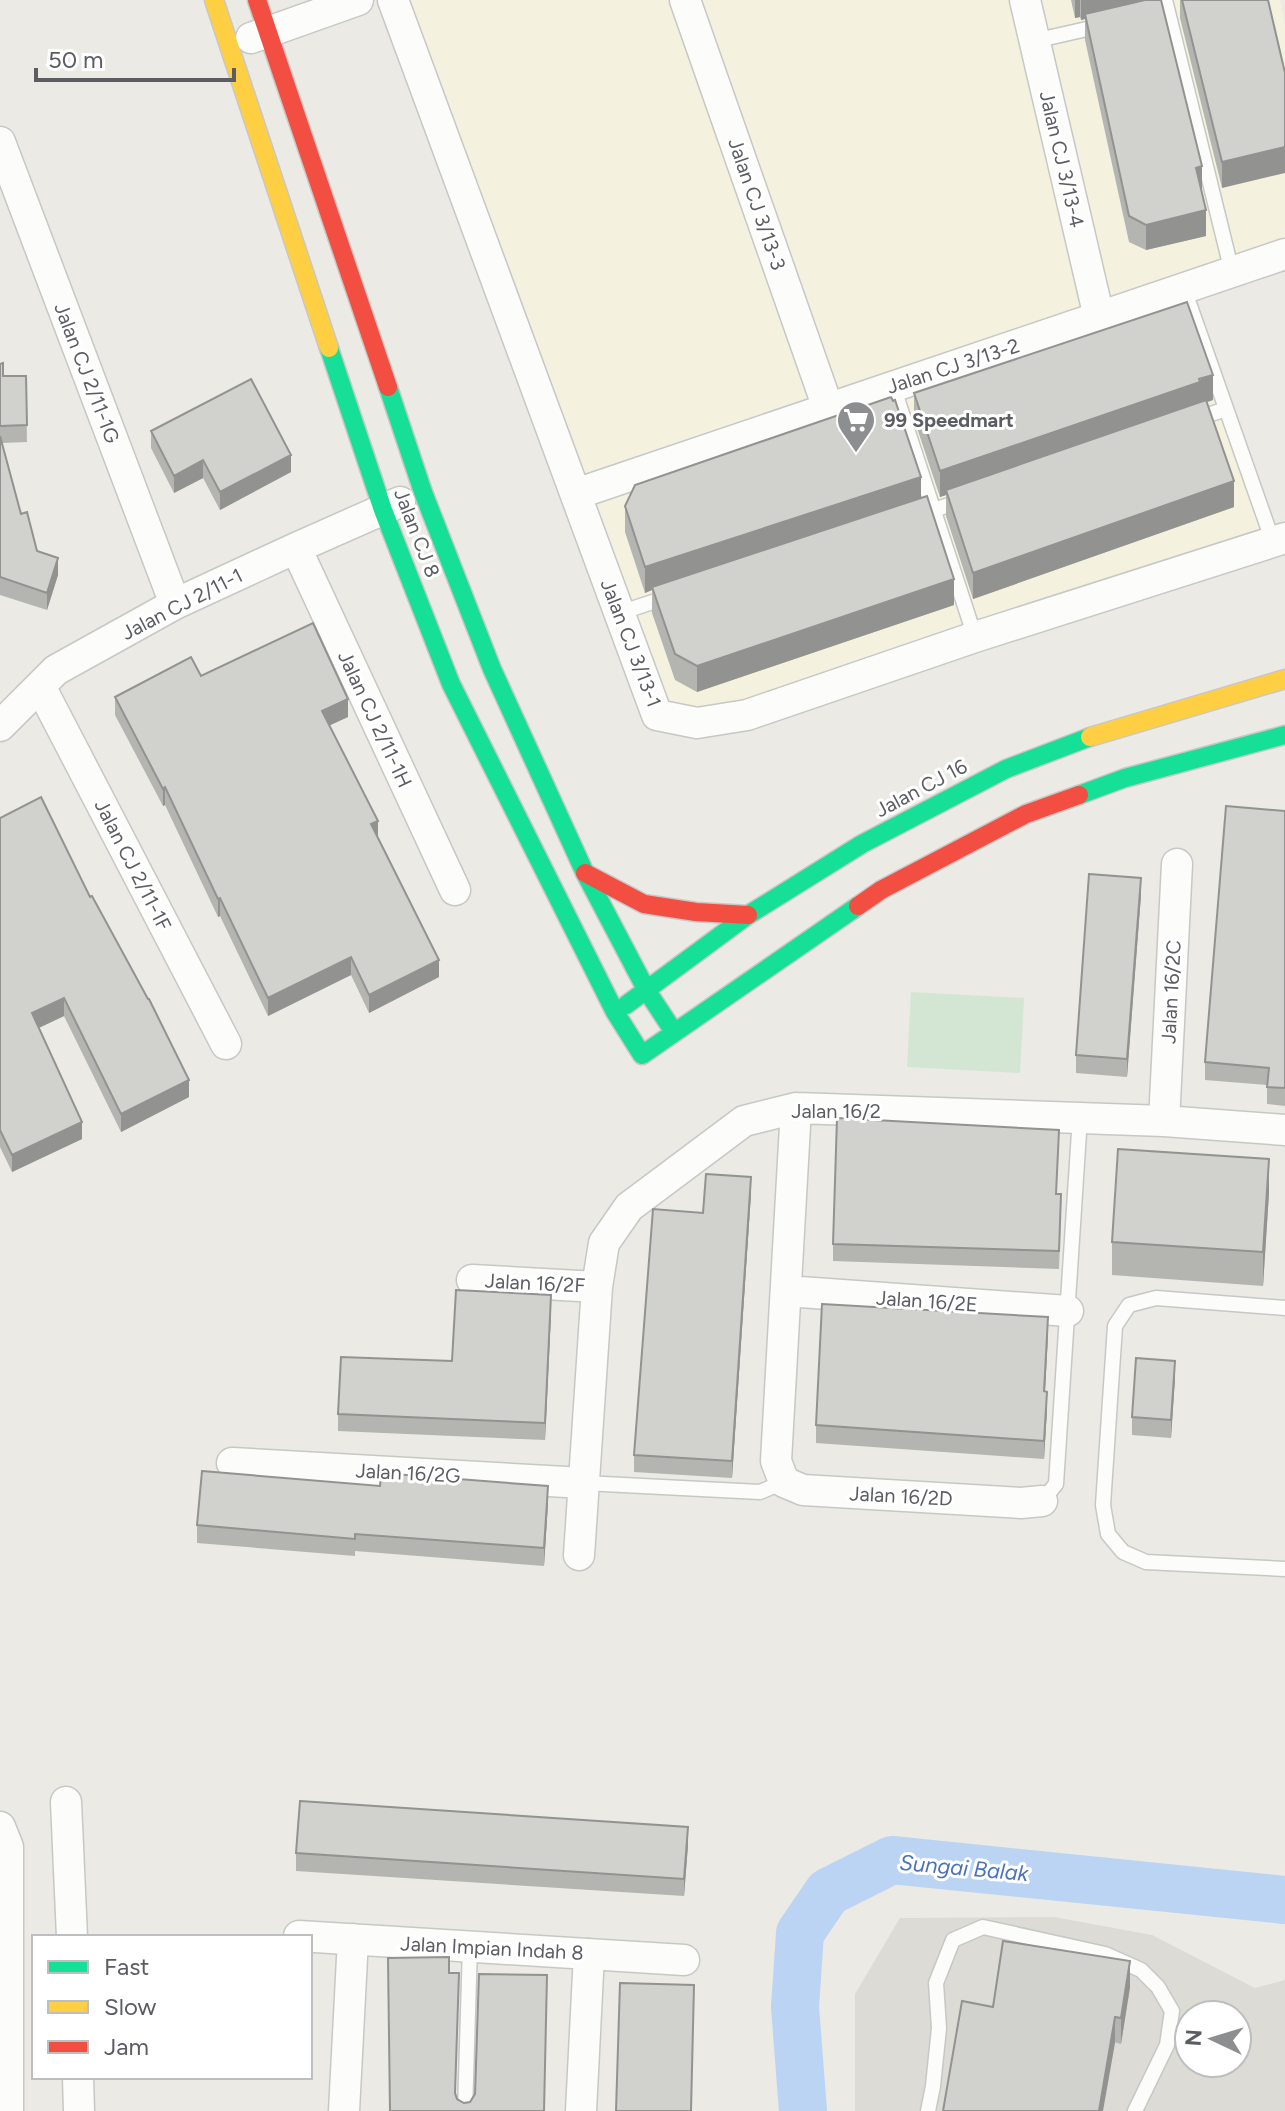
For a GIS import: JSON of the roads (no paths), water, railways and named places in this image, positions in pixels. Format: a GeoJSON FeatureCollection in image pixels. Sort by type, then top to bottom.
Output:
{"type":"FeatureCollection","features":[{"type":"Feature","properties":{"kind":"street","name":"Jalan CJ 8"},"geometry":{"type":"LineString","coordinates":[[214,0],[383,510],[451,684],[615,1012],[642,1055],[674,1032],[647,991],[585,873],[492,669],[423,492],[257,0]]}},
{"type":"Feature","properties":{"kind":"street","name":"Jalan CJ 3/13-1"},"geometry":{"type":"LineString","coordinates":[[393,0],[657,715],[697,723],[747,715],[975,637],[1279,540]]}},
{"type":"Feature","properties":{"kind":"street","name":"Jalan CJ 3/13-3"},"geometry":{"type":"LineString","coordinates":[[685,0],[828,408]]}},
{"type":"Feature","properties":{"kind":"street","name":"Jalan CJ 3/13-4"},"geometry":{"type":"LineString","coordinates":[[1025,0],[1099,317]]}},
{"type":"Feature","properties":{"kind":"street"},"geometry":{"type":"LineString","coordinates":[[230,46],[339,3]]}},
{"type":"Feature","properties":{"kind":"street","name":"Jalan CJ 2/11-1G"},"geometry":{"type":"LineString","coordinates":[[0,142],[175,604]]}},
{"type":"Feature","properties":{"kind":"street","name":"Jalan CJ 3/13-2"},"geometry":{"type":"LineString","coordinates":[[576,494],[1285,254]]}},
{"type":"Feature","properties":{"kind":"street","name":"Jalan CJ 2/11-1"},"geometry":{"type":"LineString","coordinates":[[0,726],[56,670],[175,604],[423,492]]}},
{"type":"Feature","properties":{"kind":"street","name":"Jalan CJ 2/11-1H"},"geometry":{"type":"LineString","coordinates":[[296,548],[455,890]]}},
{"type":"Feature","properties":{"kind":"street","name":"Jalan CJ 16"},"geometry":{"type":"LineString","coordinates":[[615,1012],[748,915],[862,844],[1006,769],[1105,731],[1285,679]]}},
{"type":"Feature","properties":{"kind":"street","name":"Jalan CJ 2/11-1F"},"geometry":{"type":"LineString","coordinates":[[40,686],[226,1044]]}},
{"type":"Feature","properties":{"kind":"street"},"geometry":{"type":"LineString","coordinates":[[674,1032],[881,890],[1026,814],[1125,778],[1285,735]]}},
{"type":"Feature","properties":{"kind":"street","name":"Jalan 16/2C"},"geometry":{"type":"LineString","coordinates":[[1164,1121],[1177,864]]}},
{"type":"Feature","properties":{"kind":"street"},"geometry":{"type":"LineString","coordinates":[[585,873],[644,904],[696,912],[748,915]]}},
{"type":"Feature","properties":{"kind":"street"},"geometry":{"type":"LineString","coordinates":[[780,1472],[796,1108]]}},
{"type":"Feature","properties":{"kind":"street","name":"Jalan 16/2"},"geometry":{"type":"LineString","coordinates":[[579,1555],[597,1287],[604,1243],[629,1207],[744,1121],[796,1108],[1080,1117],[1285,1130]]}},
{"type":"Feature","properties":{"kind":"street","name":"Jalan 16/2F"},"geometry":{"type":"LineString","coordinates":[[472,1280],[597,1287]]}},
{"type":"Feature","properties":{"kind":"street","name":"Jalan 16/2E"},"geometry":{"type":"LineString","coordinates":[[786,1291],[1068,1311]]}},
{"type":"Feature","properties":{"kind":"street","name":"Jalan 16/2G"},"geometry":{"type":"LineString","coordinates":[[232,1463],[584,1483]]}},
{"type":"Feature","properties":{"kind":"street","name":"Jalan 16/2D"},"geometry":{"type":"LineString","coordinates":[[780,1472],[803,1490],[1021,1503],[1042,1501]]}},
{"type":"Feature","properties":{"kind":"street"},"geometry":{"type":"LineString","coordinates":[[66,1802],[72,1935]]}},
{"type":"Feature","properties":{"kind":"street"},"geometry":{"type":"LineString","coordinates":[[0,1827],[8,1847],[4,2064],[8,2111]]}},
{"type":"Feature","properties":{"kind":"street","name":"Jalan Impian Indah 8"},"geometry":{"type":"LineString","coordinates":[[312,1937],[684,1960]]}},
{"type":"Feature","properties":{"kind":"street"},"geometry":{"type":"LineString","coordinates":[[344,2111],[353,1939]]}},
{"type":"Feature","properties":{"kind":"street"},"geometry":{"type":"LineString","coordinates":[[581,2111],[589,1954]]}},
{"type":"Feature","properties":{"kind":"street"},"geometry":{"type":"LineString","coordinates":[[78,2079],[79,2111]]}},
{"type":"Feature","properties":{"kind":"lane"},"geometry":{"type":"LineString","coordinates":[[1183,7],[1162,8],[1232,272]]}},
{"type":"Feature","properties":{"kind":"lane"},"geometry":{"type":"LineString","coordinates":[[1034,41],[1108,24]]}},
{"type":"Feature","properties":{"kind":"lane"},"geometry":{"type":"LineString","coordinates":[[1184,289],[1226,409],[1279,540]]}},
{"type":"Feature","properties":{"kind":"lane"},"geometry":{"type":"LineString","coordinates":[[893,386],[975,637]]}},
{"type":"Feature","properties":{"kind":"lane"},"geometry":{"type":"LineString","coordinates":[[1182,424],[1226,409]]}},
{"type":"Feature","properties":{"kind":"lane"},"geometry":{"type":"LineString","coordinates":[[902,520],[976,495]]}},
{"type":"Feature","properties":{"kind":"lane"},"geometry":{"type":"LineString","coordinates":[[619,613],[679,593]]}},
{"type":"Feature","properties":{"kind":"lane"},"geometry":{"type":"LineString","coordinates":[[1042,1501],[1056,1484],[1080,1117]]}},
{"type":"Feature","properties":{"kind":"lane"},"geometry":{"type":"LineString","coordinates":[[1285,1308],[1156,1298],[1129,1305],[1115,1326],[1103,1505],[1108,1534],[1123,1552],[1146,1562],[1285,1569]]}},
{"type":"Feature","properties":{"kind":"lane"},"geometry":{"type":"LineString","coordinates":[[584,1483],[760,1492],[780,1472]]}},
{"type":"Feature","properties":{"kind":"lane"},"geometry":{"type":"LineString","coordinates":[[928,2111],[939,2028],[936,1983],[953,1940],[983,1927],[1105,1954],[1141,1970],[1158,1987],[1172,2011],[1167,2045],[1135,2111]]}},
{"type":"Feature","properties":{"kind":"lane"},"geometry":{"type":"LineString","coordinates":[[465,2111],[470,1946]]}},
{"type":"Feature","properties":{"kind":"waterway","name":"Sungai Balak"},"geometry":{"type":"LineString","coordinates":[[803,2111],[795,2007],[800,1933],[828,1892],[892,1860],[1285,1900]]}},
{"type":"Feature","properties":{"kind":"place","name":"99 Speedmart"},"geometry":{"type":"Point","coordinates":[856,454]}}]}
